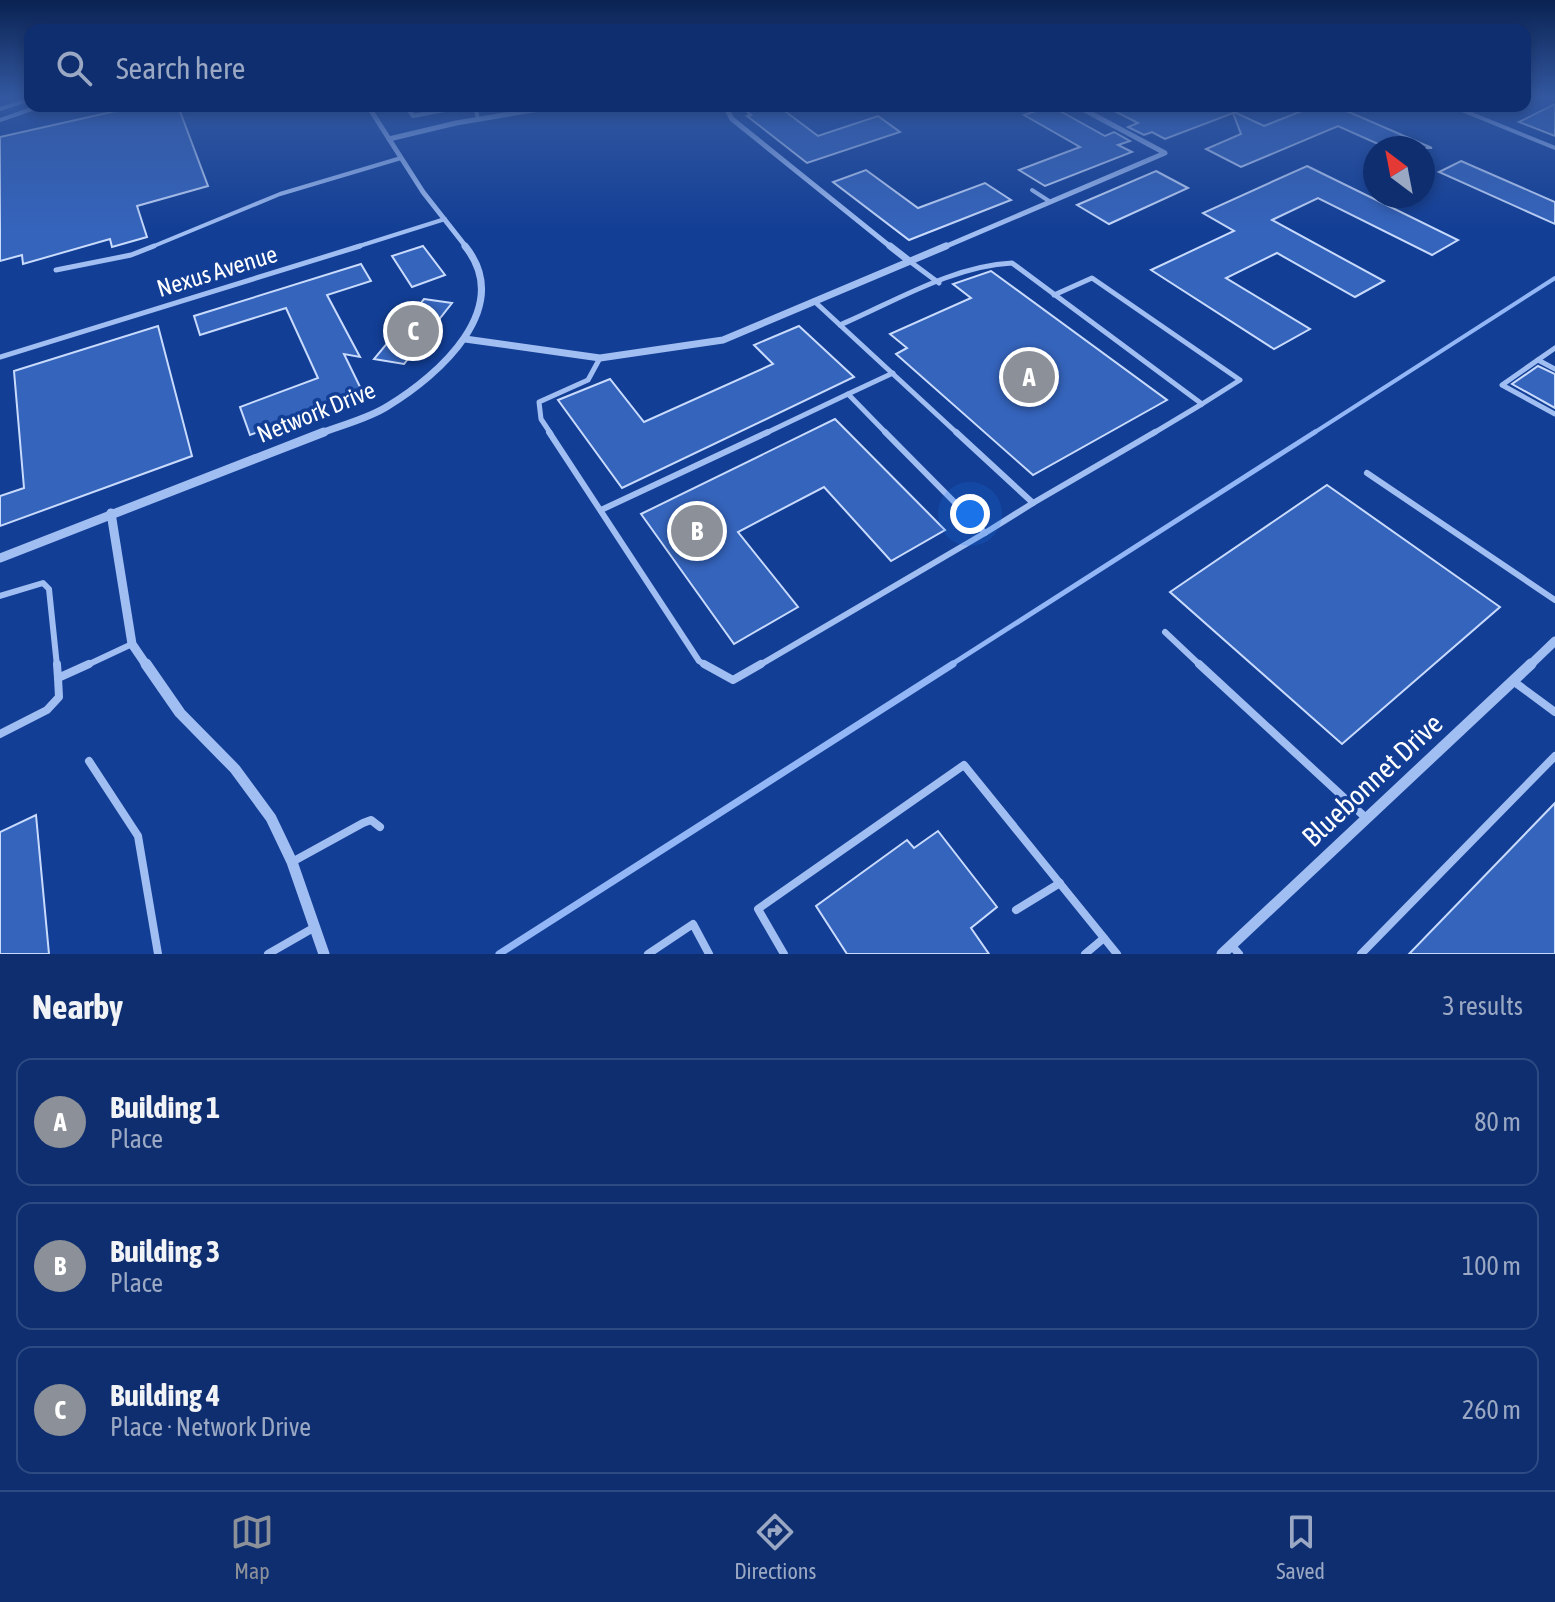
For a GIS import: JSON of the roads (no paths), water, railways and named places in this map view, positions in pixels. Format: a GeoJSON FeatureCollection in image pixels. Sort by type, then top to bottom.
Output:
{"type":"FeatureCollection","features":[{"type":"Feature","properties":{"kind":"street","name":"Network Drive"},"geometry":{"type":"LineString","coordinates":[[0,558],[387,407],[444,362],[465,339],[475,321],[483,295],[476,259],[391,142]]}},
{"type":"Feature","properties":{"kind":"street"},"geometry":{"type":"LineString","coordinates":[[760,142],[908,260]]}},
{"type":"Feature","properties":{"kind":"street"},"geometry":{"type":"LineString","coordinates":[[465,339],[600,358],[723,340],[1165,153],[1144,142]]}},
{"type":"Feature","properties":{"kind":"street"},"geometry":{"type":"LineString","coordinates":[[111,513],[132,644],[180,713],[235,769],[271,818],[292,862],[324,954]]}},
{"type":"Feature","properties":{"kind":"street","name":"Bluebonnet Drive"},"geometry":{"type":"LineString","coordinates":[[1222,954],[1235,950],[1366,818],[1555,641]]}},
{"type":"Feature","properties":{"kind":"lane"},"geometry":{"type":"LineString","coordinates":[[56,270],[131,255],[280,194],[401,158]]}},
{"type":"Feature","properties":{"kind":"lane"},"geometry":{"type":"LineString","coordinates":[[1032,190],[1049,201]]}},
{"type":"Feature","properties":{"kind":"lane","name":"Nexus Avenue"},"geometry":{"type":"LineString","coordinates":[[0,357],[445,219]]}},
{"type":"Feature","properties":{"kind":"lane"},"geometry":{"type":"LineString","coordinates":[[908,260],[939,283]]}},
{"type":"Feature","properties":{"kind":"lane"},"geometry":{"type":"LineString","coordinates":[[840,325],[939,283],[999,262],[1012,263],[1202,404]]}},
{"type":"Feature","properties":{"kind":"lane"},"geometry":{"type":"LineString","coordinates":[[600,358],[588,380],[539,402],[541,419],[699,661],[733,680],[1240,380],[1092,278],[1054,295]]}},
{"type":"Feature","properties":{"kind":"lane"},"geometry":{"type":"LineString","coordinates":[[814,301],[1033,503]]}},
{"type":"Feature","properties":{"kind":"lane"},"geometry":{"type":"LineString","coordinates":[[1555,348],[1502,385],[1555,414]]}},
{"type":"Feature","properties":{"kind":"lane"},"geometry":{"type":"LineString","coordinates":[[1538,360],[1555,369]]}},
{"type":"Feature","properties":{"kind":"lane"},"geometry":{"type":"LineString","coordinates":[[601,510],[893,373]]}},
{"type":"Feature","properties":{"kind":"lane"},"geometry":{"type":"LineString","coordinates":[[848,394],[985,533]]}},
{"type":"Feature","properties":{"kind":"lane"},"geometry":{"type":"LineString","coordinates":[[1367,473],[1555,600]]}},
{"type":"Feature","properties":{"kind":"lane"},"geometry":{"type":"LineString","coordinates":[[0,596],[31,584],[43,583],[49,589],[59,697],[47,710],[0,734]]}},
{"type":"Feature","properties":{"kind":"lane"},"geometry":{"type":"LineString","coordinates":[[1165,632],[1366,818]]}},
{"type":"Feature","properties":{"kind":"lane"},"geometry":{"type":"LineString","coordinates":[[58,678],[132,644]]}},
{"type":"Feature","properties":{"kind":"lane"},"geometry":{"type":"LineString","coordinates":[[1512,680],[1555,712]]}},
{"type":"Feature","properties":{"kind":"lane"},"geometry":{"type":"LineString","coordinates":[[1361,954],[1555,756]]}},
{"type":"Feature","properties":{"kind":"lane"},"geometry":{"type":"LineString","coordinates":[[89,761],[138,836],[158,954]]}},
{"type":"Feature","properties":{"kind":"lane"},"geometry":{"type":"LineString","coordinates":[[784,954],[758,909],[964,765],[1117,954]]}},
{"type":"Feature","properties":{"kind":"lane"},"geometry":{"type":"LineString","coordinates":[[292,862],[363,823],[371,820],[380,827]]}},
{"type":"Feature","properties":{"kind":"lane"},"geometry":{"type":"LineString","coordinates":[[1016,910],[1060,883]]}},
{"type":"Feature","properties":{"kind":"lane"},"geometry":{"type":"LineString","coordinates":[[648,954],[693,924],[709,954]]}},
{"type":"Feature","properties":{"kind":"lane"},"geometry":{"type":"LineString","coordinates":[[268,954],[315,927]]}},
{"type":"Feature","properties":{"kind":"lane"},"geometry":{"type":"LineString","coordinates":[[1085,954],[1104,938]]}},
{"type":"Feature","properties":{"kind":"waterway"},"geometry":{"type":"LineString","coordinates":[[1312,434],[1555,278]]}},
{"type":"Feature","properties":{"kind":"waterway"},"geometry":{"type":"LineString","coordinates":[[949,666],[1315,432]]}},
{"type":"Feature","properties":{"kind":"waterway"},"geometry":{"type":"LineString","coordinates":[[499,954],[953,664]]}},
{"type":"Feature","properties":{"kind":"place","name":"Building 4"},"geometry":{"type":"Point","coordinates":[413,331]}},
{"type":"Feature","properties":{"kind":"place","name":"Building 1"},"geometry":{"type":"Point","coordinates":[1029,377]}},
{"type":"Feature","properties":{"kind":"place","name":"Building 3"},"geometry":{"type":"Point","coordinates":[697,531]}}]}
